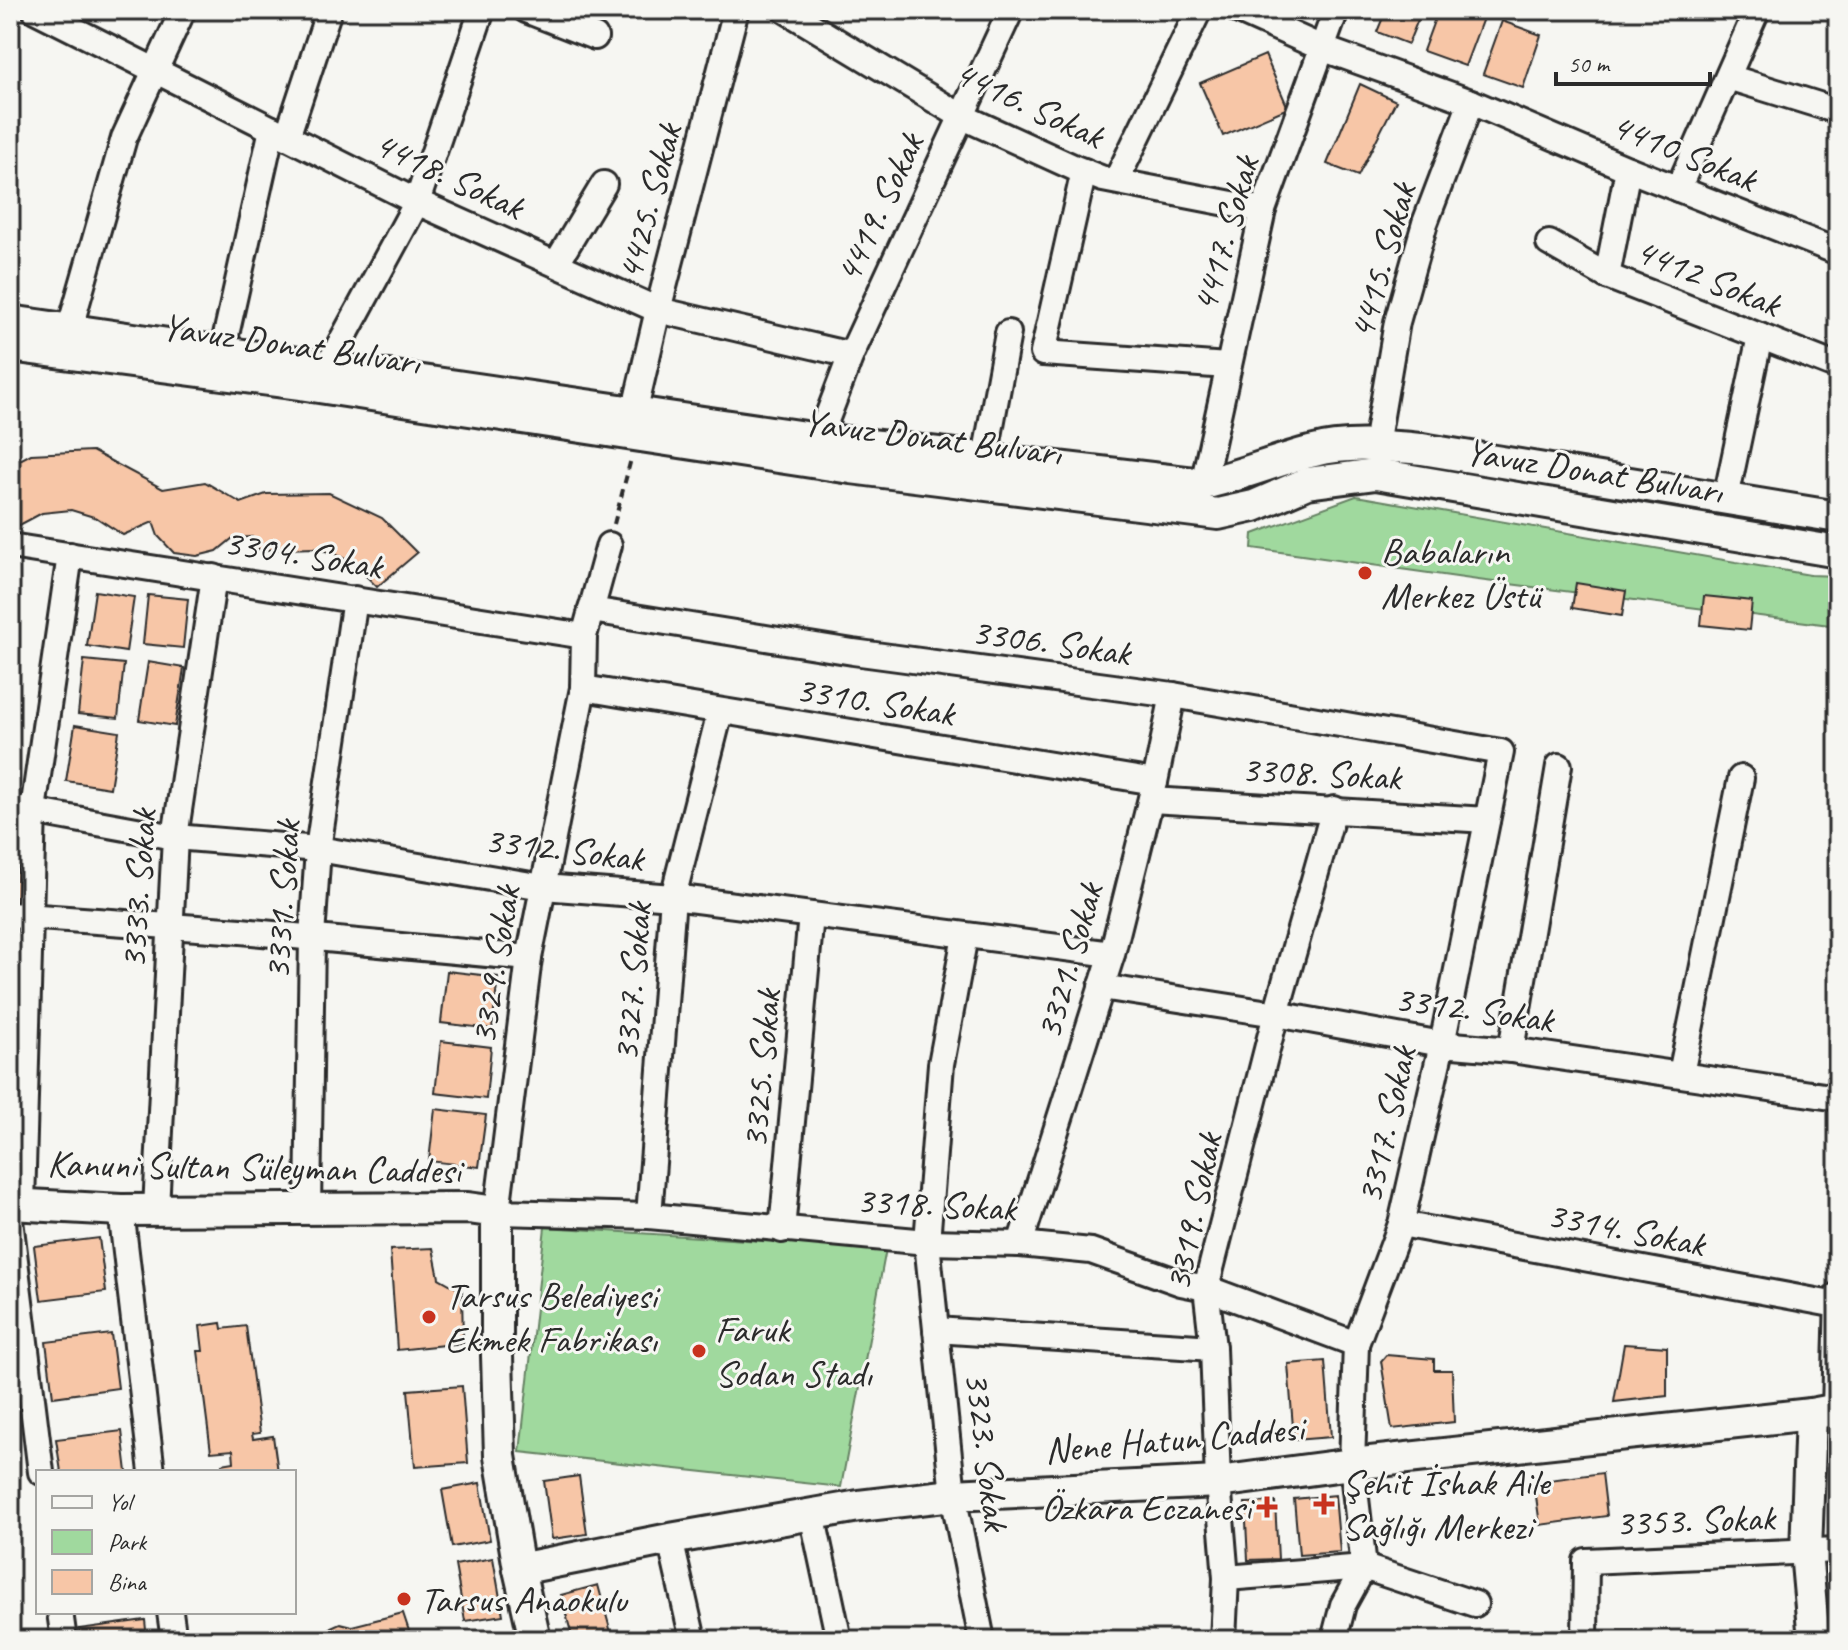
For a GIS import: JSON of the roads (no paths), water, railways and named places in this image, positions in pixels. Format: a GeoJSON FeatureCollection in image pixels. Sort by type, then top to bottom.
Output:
{"type":"FeatureCollection","features":[{"type":"Feature","properties":{"kind":"street"},"geometry":{"type":"LineString","coordinates":[[69,331],[124,138],[183,10]]}},
{"type":"Feature","properties":{"kind":"street"},"geometry":{"type":"LineString","coordinates":[[222,353],[280,133],[329,10]]}},
{"type":"Feature","properties":{"kind":"street"},"geometry":{"type":"LineString","coordinates":[[328,366],[417,202],[482,10]]}},
{"type":"Feature","properties":{"kind":"street"},"geometry":{"type":"LineString","coordinates":[[526,10],[595,37]]}},
{"type":"Feature","properties":{"kind":"street","name":"4425. Sokak"},"geometry":{"type":"LineString","coordinates":[[634,413],[736,10]]}},
{"type":"Feature","properties":{"kind":"street","name":"4416. Sokak"},"geometry":{"type":"LineString","coordinates":[[785,10],[961,116],[1084,171],[1116,181],[1263,210]]}},
{"type":"Feature","properties":{"kind":"street","name":"4419. Sokak"},"geometry":{"type":"LineString","coordinates":[[819,439],[851,355],[1011,10]]}},
{"type":"Feature","properties":{"kind":"street"},"geometry":{"type":"LineString","coordinates":[[1116,181],[1199,10]]}},
{"type":"Feature","properties":{"kind":"street","name":"4410 Sokak"},"geometry":{"type":"LineString","coordinates":[[1237,10],[1324,49],[1471,102],[1628,169],[1838,252]]}},
{"type":"Feature","properties":{"kind":"street","name":"4417. Sokak"},"geometry":{"type":"LineString","coordinates":[[1203,484],[1263,210],[1336,10]]}},
{"type":"Feature","properties":{"kind":"street"},"geometry":{"type":"LineString","coordinates":[[1678,189],[1757,10]]}},
{"type":"Feature","properties":{"kind":"street","name":"4418. Sokak"},"geometry":{"type":"LineString","coordinates":[[42,12],[417,202],[658,310],[851,355]]}},
{"type":"Feature","properties":{"kind":"street"},"geometry":{"type":"LineString","coordinates":[[1728,77],[1838,111]]}},
{"type":"Feature","properties":{"kind":"street","name":"4415. Sokak"},"geometry":{"type":"LineString","coordinates":[[1376,445],[1397,322],[1425,223],[1471,102]]}},
{"type":"Feature","properties":{"kind":"street","name":"4412 Sokak"},"geometry":{"type":"LineString","coordinates":[[1628,169],[1607,276],[1838,367]]}},
{"type":"Feature","properties":{"kind":"street"},"geometry":{"type":"LineString","coordinates":[[1084,171],[1043,353],[1228,366]]}},
{"type":"Feature","properties":{"kind":"street"},"geometry":{"type":"LineString","coordinates":[[556,264],[604,184]]}},
{"type":"Feature","properties":{"kind":"street"},"geometry":{"type":"LineString","coordinates":[[1549,243],[1607,276]]}},
{"type":"Feature","properties":{"kind":"street","name":"Yavuz Donat Bulvarı"},"geometry":{"type":"LineString","coordinates":[[10,321],[819,439],[1203,484],[1312,451],[1376,445],[1422,449],[1838,517]]}},
{"type":"Feature","properties":{"kind":"street"},"geometry":{"type":"LineString","coordinates":[[985,458],[1008,333]]}},
{"type":"Feature","properties":{"kind":"street"},"geometry":{"type":"LineString","coordinates":[[1726,498],[1760,336]]}},
{"type":"Feature","properties":{"kind":"street","name":"Yavuz Donat Bulvarı"},"geometry":{"type":"LineString","coordinates":[[10,346],[299,384],[851,468],[1218,514],[1254,506],[1307,483],[1334,477],[1376,474],[1838,552]]}},
{"type":"Feature","properties":{"kind":"street","name":"3329. Sokak"},"geometry":{"type":"LineString","coordinates":[[497,1212],[529,958],[583,688],[584,636],[610,538]]}},
{"type":"Feature","properties":{"kind":"street","name":"3304. Sokak"},"geometry":{"type":"LineString","coordinates":[[10,546],[584,636]]}},
{"type":"Feature","properties":{"kind":"street"},"geometry":{"type":"LineString","coordinates":[[41,1470],[17,1341],[14,1209],[21,809],[70,555]]}},
{"type":"Feature","properties":{"kind":"street","name":"3333. Sokak"},"geometry":{"type":"LineString","coordinates":[[156,1209],[175,837],[214,577]]}},
{"type":"Feature","properties":{"kind":"street","name":"3331. Sokak"},"geometry":{"type":"LineString","coordinates":[[308,1208],[312,937],[318,849],[355,599]]}},
{"type":"Feature","properties":{"kind":"street","name":"3306. Sokak"},"geometry":{"type":"LineString","coordinates":[[591,610],[853,652],[1173,695],[1501,752]]}},
{"type":"Feature","properties":{"kind":"street","name":"3310. Sokak"},"geometry":{"type":"LineString","coordinates":[[583,688],[1153,791]]}},
{"type":"Feature","properties":{"kind":"street","name":"3321. Sokak"},"geometry":{"type":"LineString","coordinates":[[1020,1244],[1112,954],[1153,791],[1173,695]]}},
{"type":"Feature","properties":{"kind":"street","name":"3327. Sokak"},"geometry":{"type":"LineString","coordinates":[[649,1216],[673,897],[720,712]]}},
{"type":"Feature","properties":{"kind":"street","name":"3317. Sokak"},"geometry":{"type":"LineString","coordinates":[[1364,1567],[1352,1464],[1356,1344],[1401,1224],[1442,1044],[1501,752]]}},
{"type":"Feature","properties":{"kind":"street"},"geometry":{"type":"LineString","coordinates":[[1511,1050],[1559,766]]}},
{"type":"Feature","properties":{"kind":"street"},"geometry":{"type":"LineString","coordinates":[[1681,1074],[1741,778]]}},
{"type":"Feature","properties":{"kind":"street","name":"3308. Sokak"},"geometry":{"type":"LineString","coordinates":[[1153,791],[1487,820]]}},
{"type":"Feature","properties":{"kind":"street","name":"3312. Sokak"},"geometry":{"type":"LineString","coordinates":[[21,809],[175,837],[318,849],[543,887],[673,897],[1112,954]]}},
{"type":"Feature","properties":{"kind":"street","name":"3319. Sokak"},"geometry":{"type":"LineString","coordinates":[[1223,1640],[1226,1578],[1218,1482],[1213,1348],[1206,1288],[1276,1014],[1334,809]]}},
{"type":"Feature","properties":{"kind":"street","name":"3325. Sokak"},"geometry":{"type":"LineString","coordinates":[[782,1230],[811,915]]}},
{"type":"Feature","properties":{"kind":"street"},"geometry":{"type":"LineString","coordinates":[[20,916],[312,937],[529,958]]}},
{"type":"Feature","properties":{"kind":"street","name":"3323. Sokak"},"geometry":{"type":"LineString","coordinates":[[965,936],[941,1064],[927,1242],[953,1495],[982,1640]]}},
{"type":"Feature","properties":{"kind":"street","name":"3312. Sokak"},"geometry":{"type":"LineString","coordinates":[[1101,987],[1442,1044],[1511,1050],[1838,1098]]}},
{"type":"Feature","properties":{"kind":"street","name":"Kanuni Sultan Süleyman Caddesi"},"geometry":{"type":"LineString","coordinates":[[14,1209],[468,1208],[497,1212],[500,1456],[519,1569],[535,1640]]}},
{"type":"Feature","properties":{"kind":"street"},"geometry":{"type":"LineString","coordinates":[[121,1210],[152,1470]]}},
{"type":"Feature","properties":{"kind":"street","name":"3318. Sokak"},"geometry":{"type":"LineString","coordinates":[[497,1212],[649,1216],[927,1242],[1020,1244],[1091,1251],[1181,1283],[1206,1288],[1356,1344]]}},
{"type":"Feature","properties":{"kind":"street","name":"3314. Sokak"},"geometry":{"type":"LineString","coordinates":[[1401,1224],[1837,1305]]}},
{"type":"Feature","properties":{"kind":"street"},"geometry":{"type":"LineString","coordinates":[[1814,1640],[1806,1552],[1828,1411],[1838,1295]]}},
{"type":"Feature","properties":{"kind":"street"},"geometry":{"type":"LineString","coordinates":[[936,1330],[1213,1348]]}},
{"type":"Feature","properties":{"kind":"street","name":"Nene Hatun Caddesi"},"geometry":{"type":"LineString","coordinates":[[519,1569],[812,1514],[953,1495],[1218,1482],[1828,1411]]}},
{"type":"Feature","properties":{"kind":"street"},"geometry":{"type":"LineString","coordinates":[[812,1514],[839,1640]]}},
{"type":"Feature","properties":{"kind":"street"},"geometry":{"type":"LineString","coordinates":[[670,1539],[693,1640]]}},
{"type":"Feature","properties":{"kind":"street","name":"3353. Sokak"},"geometry":{"type":"LineString","coordinates":[[1585,1640],[1586,1561],[1838,1550]]}},
{"type":"Feature","properties":{"kind":"street"},"geometry":{"type":"LineString","coordinates":[[1226,1578],[1364,1567],[1475,1604]]}},
{"type":"Feature","properties":{"kind":"street"},"geometry":{"type":"LineString","coordinates":[[1334,1640],[1343,1605],[1364,1567]]}},
{"type":"Feature","properties":{"kind":"street"},"geometry":{"type":"LineString","coordinates":[[60,1614],[64,1640]]}},
{"type":"Feature","properties":{"kind":"street"},"geometry":{"type":"LineString","coordinates":[[170,1614],[174,1640]]}},
{"type":"Feature","properties":{"kind":"place","name":"Babaların Merkez Üstü"},"geometry":{"type":"Point","coordinates":[1365,573]}},
{"type":"Feature","properties":{"kind":"place","name":"Tarsus Belediyesi Ekmek Fabrikası"},"geometry":{"type":"Point","coordinates":[429,1317]}},
{"type":"Feature","properties":{"kind":"place","name":"Faruk Sodan Stadı"},"geometry":{"type":"Point","coordinates":[699,1351]}},
{"type":"Feature","properties":{"kind":"place","name":"Şehit İshak Aile Sağlığı Merkezi"},"geometry":{"type":"Point","coordinates":[1324,1504]}},
{"type":"Feature","properties":{"kind":"place","name":"Özkara Eczanesi"},"geometry":{"type":"Point","coordinates":[1267,1507]}},
{"type":"Feature","properties":{"kind":"place","name":"Tarsus Anaokulu"},"geometry":{"type":"Point","coordinates":[404,1599]}}]}
